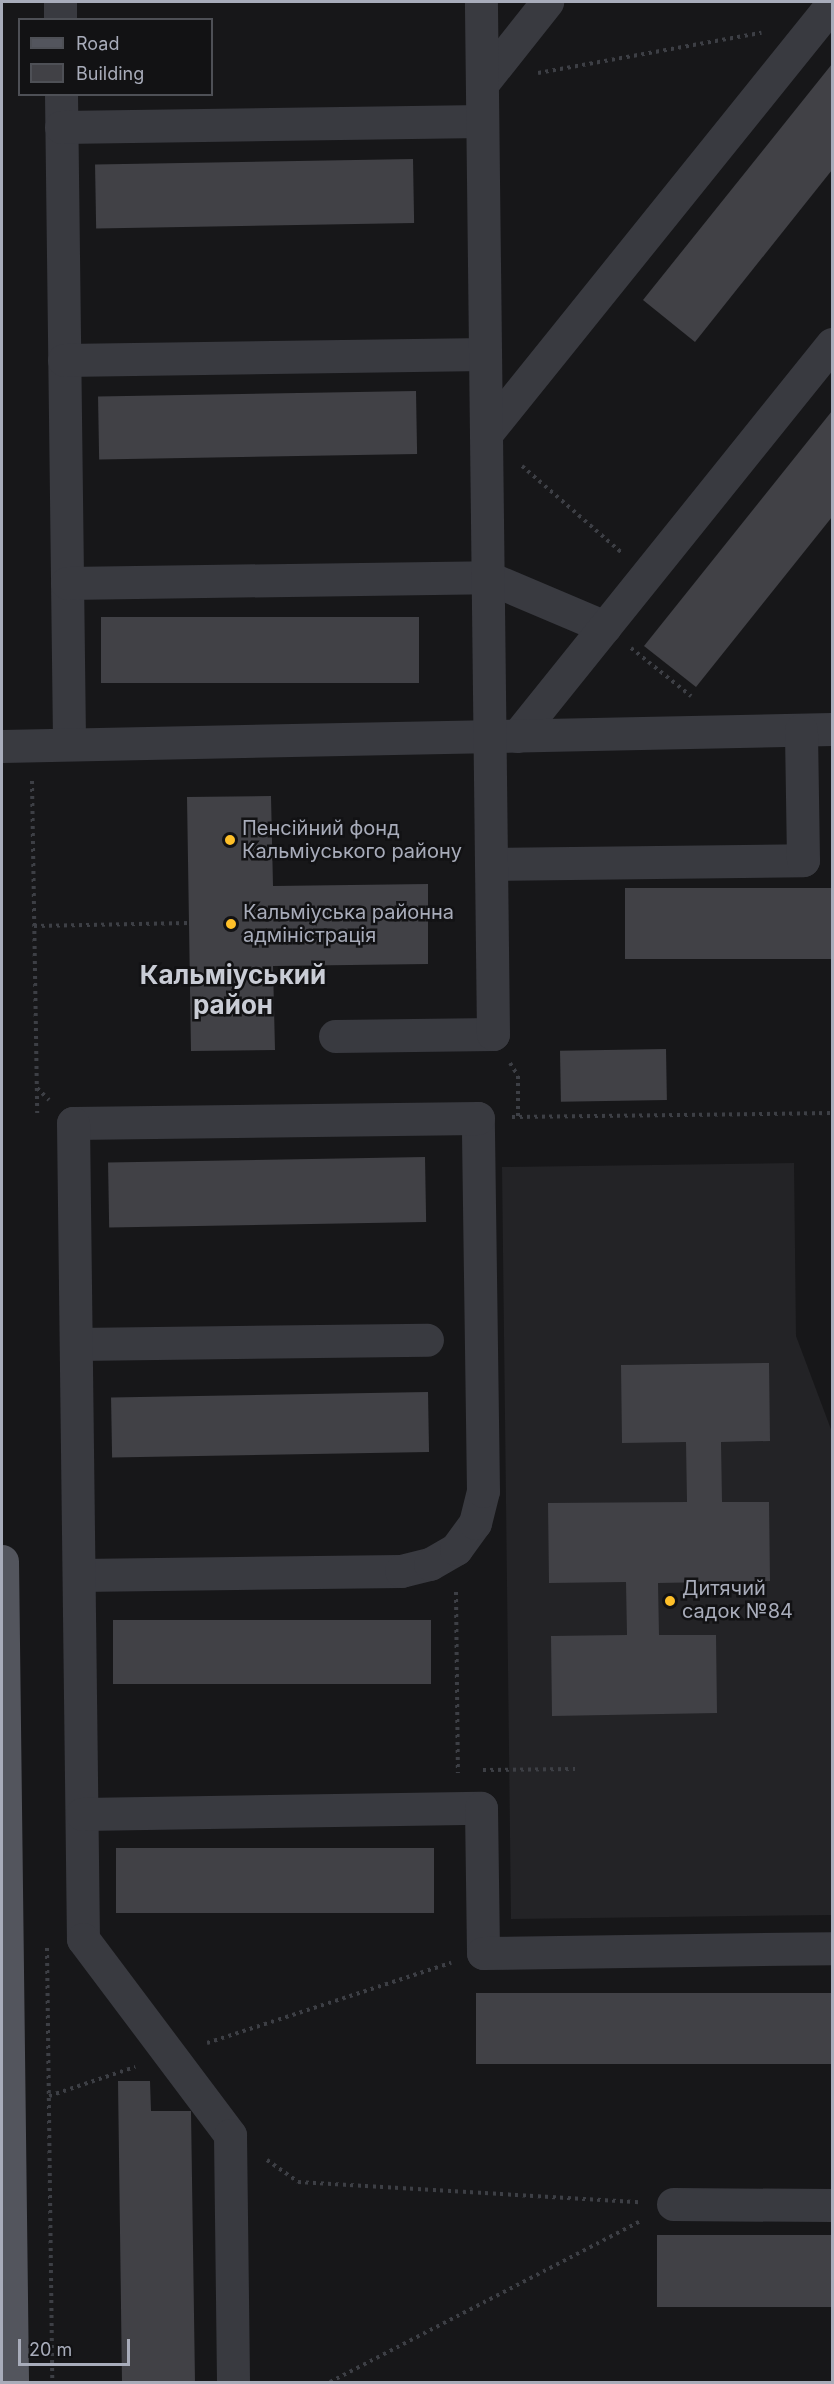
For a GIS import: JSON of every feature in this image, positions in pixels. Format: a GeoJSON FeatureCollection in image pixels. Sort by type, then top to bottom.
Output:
{"type":"FeatureCollection","features":[{"type":"Feature","properties":{"kind":"main road"},"geometry":{"type":"LineString","coordinates":[[2,1561],[12,2382]]}},
{"type":"Feature","properties":{"kind":"lane"},"geometry":{"type":"LineString","coordinates":[[60,2],[60,18]]}},
{"type":"Feature","properties":{"kind":"lane"},"geometry":{"type":"LineString","coordinates":[[335,1036],[493,1034],[491,864],[503,736],[488,577],[481,2]]}},
{"type":"Feature","properties":{"kind":"lane"},"geometry":{"type":"LineString","coordinates":[[482,84],[547,2]]}},
{"type":"Feature","properties":{"kind":"lane"},"geometry":{"type":"LineString","coordinates":[[486,434],[825,13]]}},
{"type":"Feature","properties":{"kind":"lane"},"geometry":{"type":"LineString","coordinates":[[61,96],[69,744]]}},
{"type":"Feature","properties":{"kind":"lane"},"geometry":{"type":"LineString","coordinates":[[61,127],[482,122]]}},
{"type":"Feature","properties":{"kind":"lane"},"geometry":{"type":"LineString","coordinates":[[503,736],[605,627],[832,345]]}},
{"type":"Feature","properties":{"kind":"lane"},"geometry":{"type":"LineString","coordinates":[[64,360],[485,354]]}},
{"type":"Feature","properties":{"kind":"lane"},"geometry":{"type":"LineString","coordinates":[[67,583],[488,577],[605,627]]}},
{"type":"Feature","properties":{"kind":"lane"},"geometry":{"type":"LineString","coordinates":[[2,746],[817,730],[803,860],[491,864]]}},
{"type":"Feature","properties":{"kind":"lane"},"geometry":{"type":"LineString","coordinates":[[79,1575],[401,1571],[430,1564],[456,1549],[475,1523],[483,1491],[478,1118],[73,1123],[83,1939],[230,2135],[233,2382]]}},
{"type":"Feature","properties":{"kind":"lane"},"geometry":{"type":"LineString","coordinates":[[76,1344],[427,1340]]}},
{"type":"Feature","properties":{"kind":"lane"},"geometry":{"type":"LineString","coordinates":[[82,1814],[481,1808],[483,1953],[832,1948]]}},
{"type":"Feature","properties":{"kind":"lane"},"geometry":{"type":"LineString","coordinates":[[673,2204],[832,2205]]}},
{"type":"Feature","properties":{"kind":"path"},"geometry":{"type":"LineString","coordinates":[[482,84],[825,13]]}},
{"type":"Feature","properties":{"kind":"path"},"geometry":{"type":"LineString","coordinates":[[486,434],[647,575]]}},
{"type":"Feature","properties":{"kind":"path"},"geometry":{"type":"LineString","coordinates":[[605,627],[736,731]]}},
{"type":"Feature","properties":{"kind":"path"},"geometry":{"type":"LineString","coordinates":[[34,926],[189,923]]}},
{"type":"Feature","properties":{"kind":"path"},"geometry":{"type":"LineString","coordinates":[[518,1076],[518,1117]]}},
{"type":"Feature","properties":{"kind":"path"},"geometry":{"type":"LineString","coordinates":[[478,1118],[832,1113]]}},
{"type":"Feature","properties":{"kind":"path"},"geometry":{"type":"LineString","coordinates":[[456,1549],[458,1809]]}},
{"type":"Feature","properties":{"kind":"path"},"geometry":{"type":"LineString","coordinates":[[478,1770],[575,1768]]}},
{"type":"Feature","properties":{"kind":"path"},"geometry":{"type":"LineString","coordinates":[[458,1770],[468,1770]]}},
{"type":"Feature","properties":{"kind":"path"},"geometry":{"type":"LineString","coordinates":[[49,2096],[483,1953]]}},
{"type":"Feature","properties":{"kind":"path"},"geometry":{"type":"LineString","coordinates":[[298,2181],[673,2204]]}},
{"type":"Feature","properties":{"kind":"path"},"geometry":{"type":"LineString","coordinates":[[330,2382],[673,2204]]}},
{"type":"Feature","properties":{"kind":"shaded area","name":"Дитячий садок №84"},"geometry":{"type":"Polygon","coordinates":[[[794,1163],[796,1336],[832,1432],[832,1915],[511,1919],[502,1167],[794,1163]]]}},
{"type":"Feature","properties":{"kind":"building"},"geometry":{"type":"Polygon","coordinates":[[[832,64],[832,170],[695,342],[643,300],[832,64]]]}},
{"type":"Feature","properties":{"kind":"building"},"geometry":{"type":"Polygon","coordinates":[[[413,159],[414,223],[96,229],[95,165],[413,159]]]}},
{"type":"Feature","properties":{"kind":"building"},"geometry":{"type":"Polygon","coordinates":[[[416,391],[417,454],[99,460],[98,397],[416,391]]]}},
{"type":"Feature","properties":{"kind":"building"},"geometry":{"type":"Polygon","coordinates":[[[832,411],[832,517],[696,687],[644,646],[832,411]]]}},
{"type":"Feature","properties":{"kind":"building"},"geometry":{"type":"Polygon","coordinates":[[[101,617],[419,617],[419,683],[101,683],[101,617]]]}},
{"type":"Feature","properties":{"kind":"building"},"geometry":{"type":"Polygon","coordinates":[[[271,796],[273,886],[428,884],[428,964],[273,966],[275,1050],[191,1051],[187,797],[271,796]]]}},
{"type":"Feature","properties":{"kind":"building"},"geometry":{"type":"Polygon","coordinates":[[[625,888],[832,888],[832,959],[625,959],[625,888]]]}},
{"type":"Feature","properties":{"kind":"building"},"geometry":{"type":"Polygon","coordinates":[[[666,1049],[667,1100],[561,1102],[560,1051],[666,1049]]]}},
{"type":"Feature","properties":{"kind":"building"},"geometry":{"type":"Polygon","coordinates":[[[425,1157],[426,1222],[109,1228],[108,1163],[425,1157]]]}},
{"type":"Feature","properties":{"kind":"building"},"geometry":{"type":"Polygon","coordinates":[[[769,1363],[770,1441],[721,1442],[722,1502],[769,1502],[770,1581],[658,1583],[659,1635],[716,1635],[717,1713],[552,1716],[551,1636],[627,1635],[626,1582],[549,1583],[548,1503],[687,1502],[686,1442],[622,1443],[621,1365],[769,1363]]]}},
{"type":"Feature","properties":{"kind":"building"},"geometry":{"type":"Polygon","coordinates":[[[428,1392],[429,1452],[112,1458],[111,1398],[428,1392]]]}},
{"type":"Feature","properties":{"kind":"building"},"geometry":{"type":"Polygon","coordinates":[[[113,1620],[431,1620],[431,1684],[113,1684],[113,1620]]]}},
{"type":"Feature","properties":{"kind":"building"},"geometry":{"type":"Polygon","coordinates":[[[116,1848],[434,1848],[434,1913],[116,1913],[116,1848]]]}},
{"type":"Feature","properties":{"kind":"building"},"geometry":{"type":"Polygon","coordinates":[[[476,1993],[832,1993],[832,2064],[476,2064],[476,1993]]]}},
{"type":"Feature","properties":{"kind":"building"},"geometry":{"type":"Polygon","coordinates":[[[118,2081],[150,2081],[151,2111],[191,2111],[195,2382],[122,2382],[118,2081]]]}},
{"type":"Feature","properties":{"kind":"building"},"geometry":{"type":"Polygon","coordinates":[[[657,2235],[832,2235],[832,2307],[657,2307],[657,2235]]]}},
{"type":"Feature","properties":{"kind":"place","name":"Пенсійний фонд Кальміуського району"},"geometry":{"type":"Point","coordinates":[230,840]}},
{"type":"Feature","properties":{"kind":"place","name":"Кальміуська районна адміністрація"},"geometry":{"type":"Point","coordinates":[231,924]}},
{"type":"Feature","properties":{"kind":"place","name":"Дитячий садок №84"},"geometry":{"type":"Point","coordinates":[670,1601]}},
{"type":"Feature","properties":{"kind":"district","name":"Кальміуський район"},"geometry":{"type":"Point","coordinates":[233,990]}}]}
